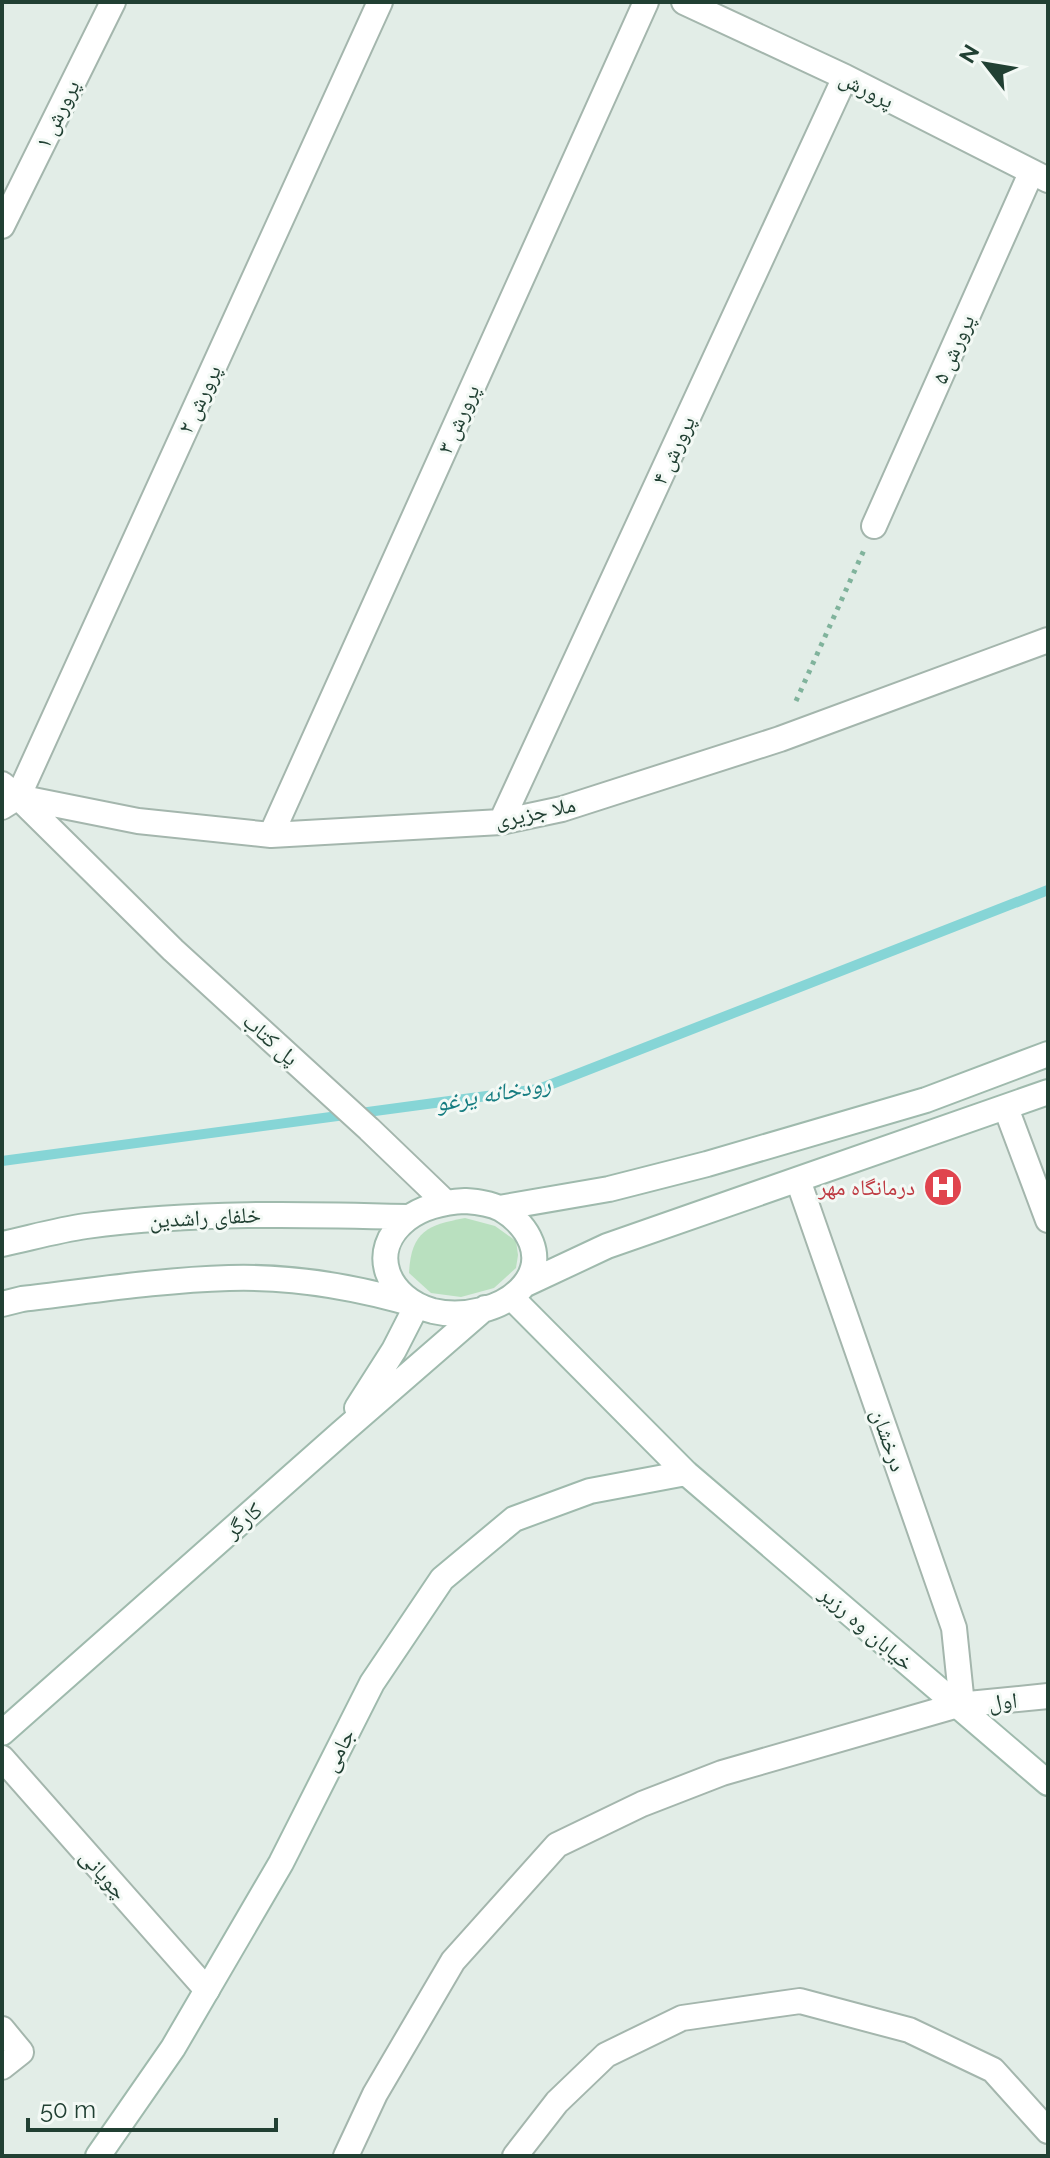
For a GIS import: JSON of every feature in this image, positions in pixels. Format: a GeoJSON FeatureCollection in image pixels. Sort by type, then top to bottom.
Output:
{"type":"FeatureCollection","features":[{"type":"Feature","properties":{"kind":"street","name":"پرورش ۱"},"geometry":{"type":"LineString","coordinates":[[2,226],[113,2]]}},
{"type":"Feature","properties":{"kind":"street","name":"پرورش ۲"},"geometry":{"type":"LineString","coordinates":[[7,796],[380,2]]}},
{"type":"Feature","properties":{"kind":"street","name":"پرورش ۳"},"geometry":{"type":"LineString","coordinates":[[271,835],[646,2]]}},
{"type":"Feature","properties":{"kind":"street","name":"پرورش"},"geometry":{"type":"LineString","coordinates":[[684,2],[845,77],[1040,176]]}},
{"type":"Feature","properties":{"kind":"street","name":"پرورش ۴"},"geometry":{"type":"LineString","coordinates":[[501,822],[845,77]]}},
{"type":"Feature","properties":{"kind":"street","name":"پرورش ۵"},"geometry":{"type":"LineString","coordinates":[[874,526],[1040,176]]}},
{"type":"Feature","properties":{"kind":"street","name":"ملا جزیری"},"geometry":{"type":"LineString","coordinates":[[7,796],[138,821],[271,835],[501,822],[562,809],[780,739],[1048,640]]}},
{"type":"Feature","properties":{"kind":"street","name":"پل کتاب"},"geometry":{"type":"LineString","coordinates":[[7,796],[445,1202]]}},
{"type":"Feature","properties":{"kind":"street"},"geometry":{"type":"LineString","coordinates":[[499,1208],[609,1189],[707,1164],[926,1100],[1048,1054]]}},
{"type":"Feature","properties":{"kind":"street"},"geometry":{"type":"LineString","coordinates":[[2,1304],[141,1285],[232,1278],[330,1284],[452,1314],[485,1308],[607,1246],[1048,1092]]}},
{"type":"Feature","properties":{"kind":"street"},"geometry":{"type":"LineString","coordinates":[[1006,1108],[1048,1220]]}},
{"type":"Feature","properties":{"kind":"street","name":"درخشان"},"geometry":{"type":"LineString","coordinates":[[798,1180],[954,1628],[960,1705]]}},
{"type":"Feature","properties":{"kind":"street"},"geometry":{"type":"LineString","coordinates":[[417,1305],[401,1294],[391,1281],[385,1266],[386,1251],[391,1238],[409,1217],[445,1202],[465,1201],[499,1208],[527,1231],[534,1247],[533,1263],[518,1290]]}},
{"type":"Feature","properties":{"kind":"street","name":"خلفای راشدین"},"geometry":{"type":"LineString","coordinates":[[2,1244],[83,1226],[194,1216],[409,1217]]}},
{"type":"Feature","properties":{"kind":"street","name":"خیابان وه رزیر"},"geometry":{"type":"LineString","coordinates":[[518,1290],[686,1473],[1048,1783]]}},
{"type":"Feature","properties":{"kind":"street"},"geometry":{"type":"LineString","coordinates":[[341,1433],[394,1350],[417,1305]]}},
{"type":"Feature","properties":{"kind":"street","name":"کارگر"},"geometry":{"type":"LineString","coordinates":[[2,1733],[485,1308]]}},
{"type":"Feature","properties":{"kind":"street","name":"جامی"},"geometry":{"type":"LineString","coordinates":[[98,2156],[173,2048],[281,1863],[372,1683],[442,1579],[514,1519],[590,1491],[686,1473]]}},
{"type":"Feature","properties":{"kind":"street","name":"اول"},"geometry":{"type":"LineString","coordinates":[[346,2156],[375,2094],[453,1961],[557,1845],[642,1804],[722,1773],[960,1705],[1048,1696]]}},
{"type":"Feature","properties":{"kind":"street","name":"چوپانی"},"geometry":{"type":"LineString","coordinates":[[2,1758],[207,1990]]}},
{"type":"Feature","properties":{"kind":"street"},"geometry":{"type":"LineString","coordinates":[[515,2156],[557,2102],[606,2055],[682,2018],[800,2001],[909,2030],[993,2070],[1048,2131]]}},
{"type":"Feature","properties":{"kind":"street"},"geometry":{"type":"LineString","coordinates":[[2,2029],[21,2052],[2,2067]]}},
{"type":"Feature","properties":{"kind":"path"},"geometry":{"type":"LineString","coordinates":[[780,739],[874,526]]}},
{"type":"Feature","properties":{"kind":"green space"},"geometry":{"type":"Polygon","coordinates":[[[465,1218],[495,1226],[516,1241],[516,1268],[494,1288],[461,1297],[431,1293],[409,1273],[413,1248],[424,1232],[432,1227],[465,1218]]]}},
{"type":"Feature","properties":{"kind":"waterway","name":"رودخانه یرغو"},"geometry":{"type":"LineString","coordinates":[[2,1161],[539,1089],[1048,890]]}},
{"type":"Feature","properties":{"kind":"place","name":"درمانگاه مهر"},"geometry":{"type":"Point","coordinates":[943,1187]}}]}
